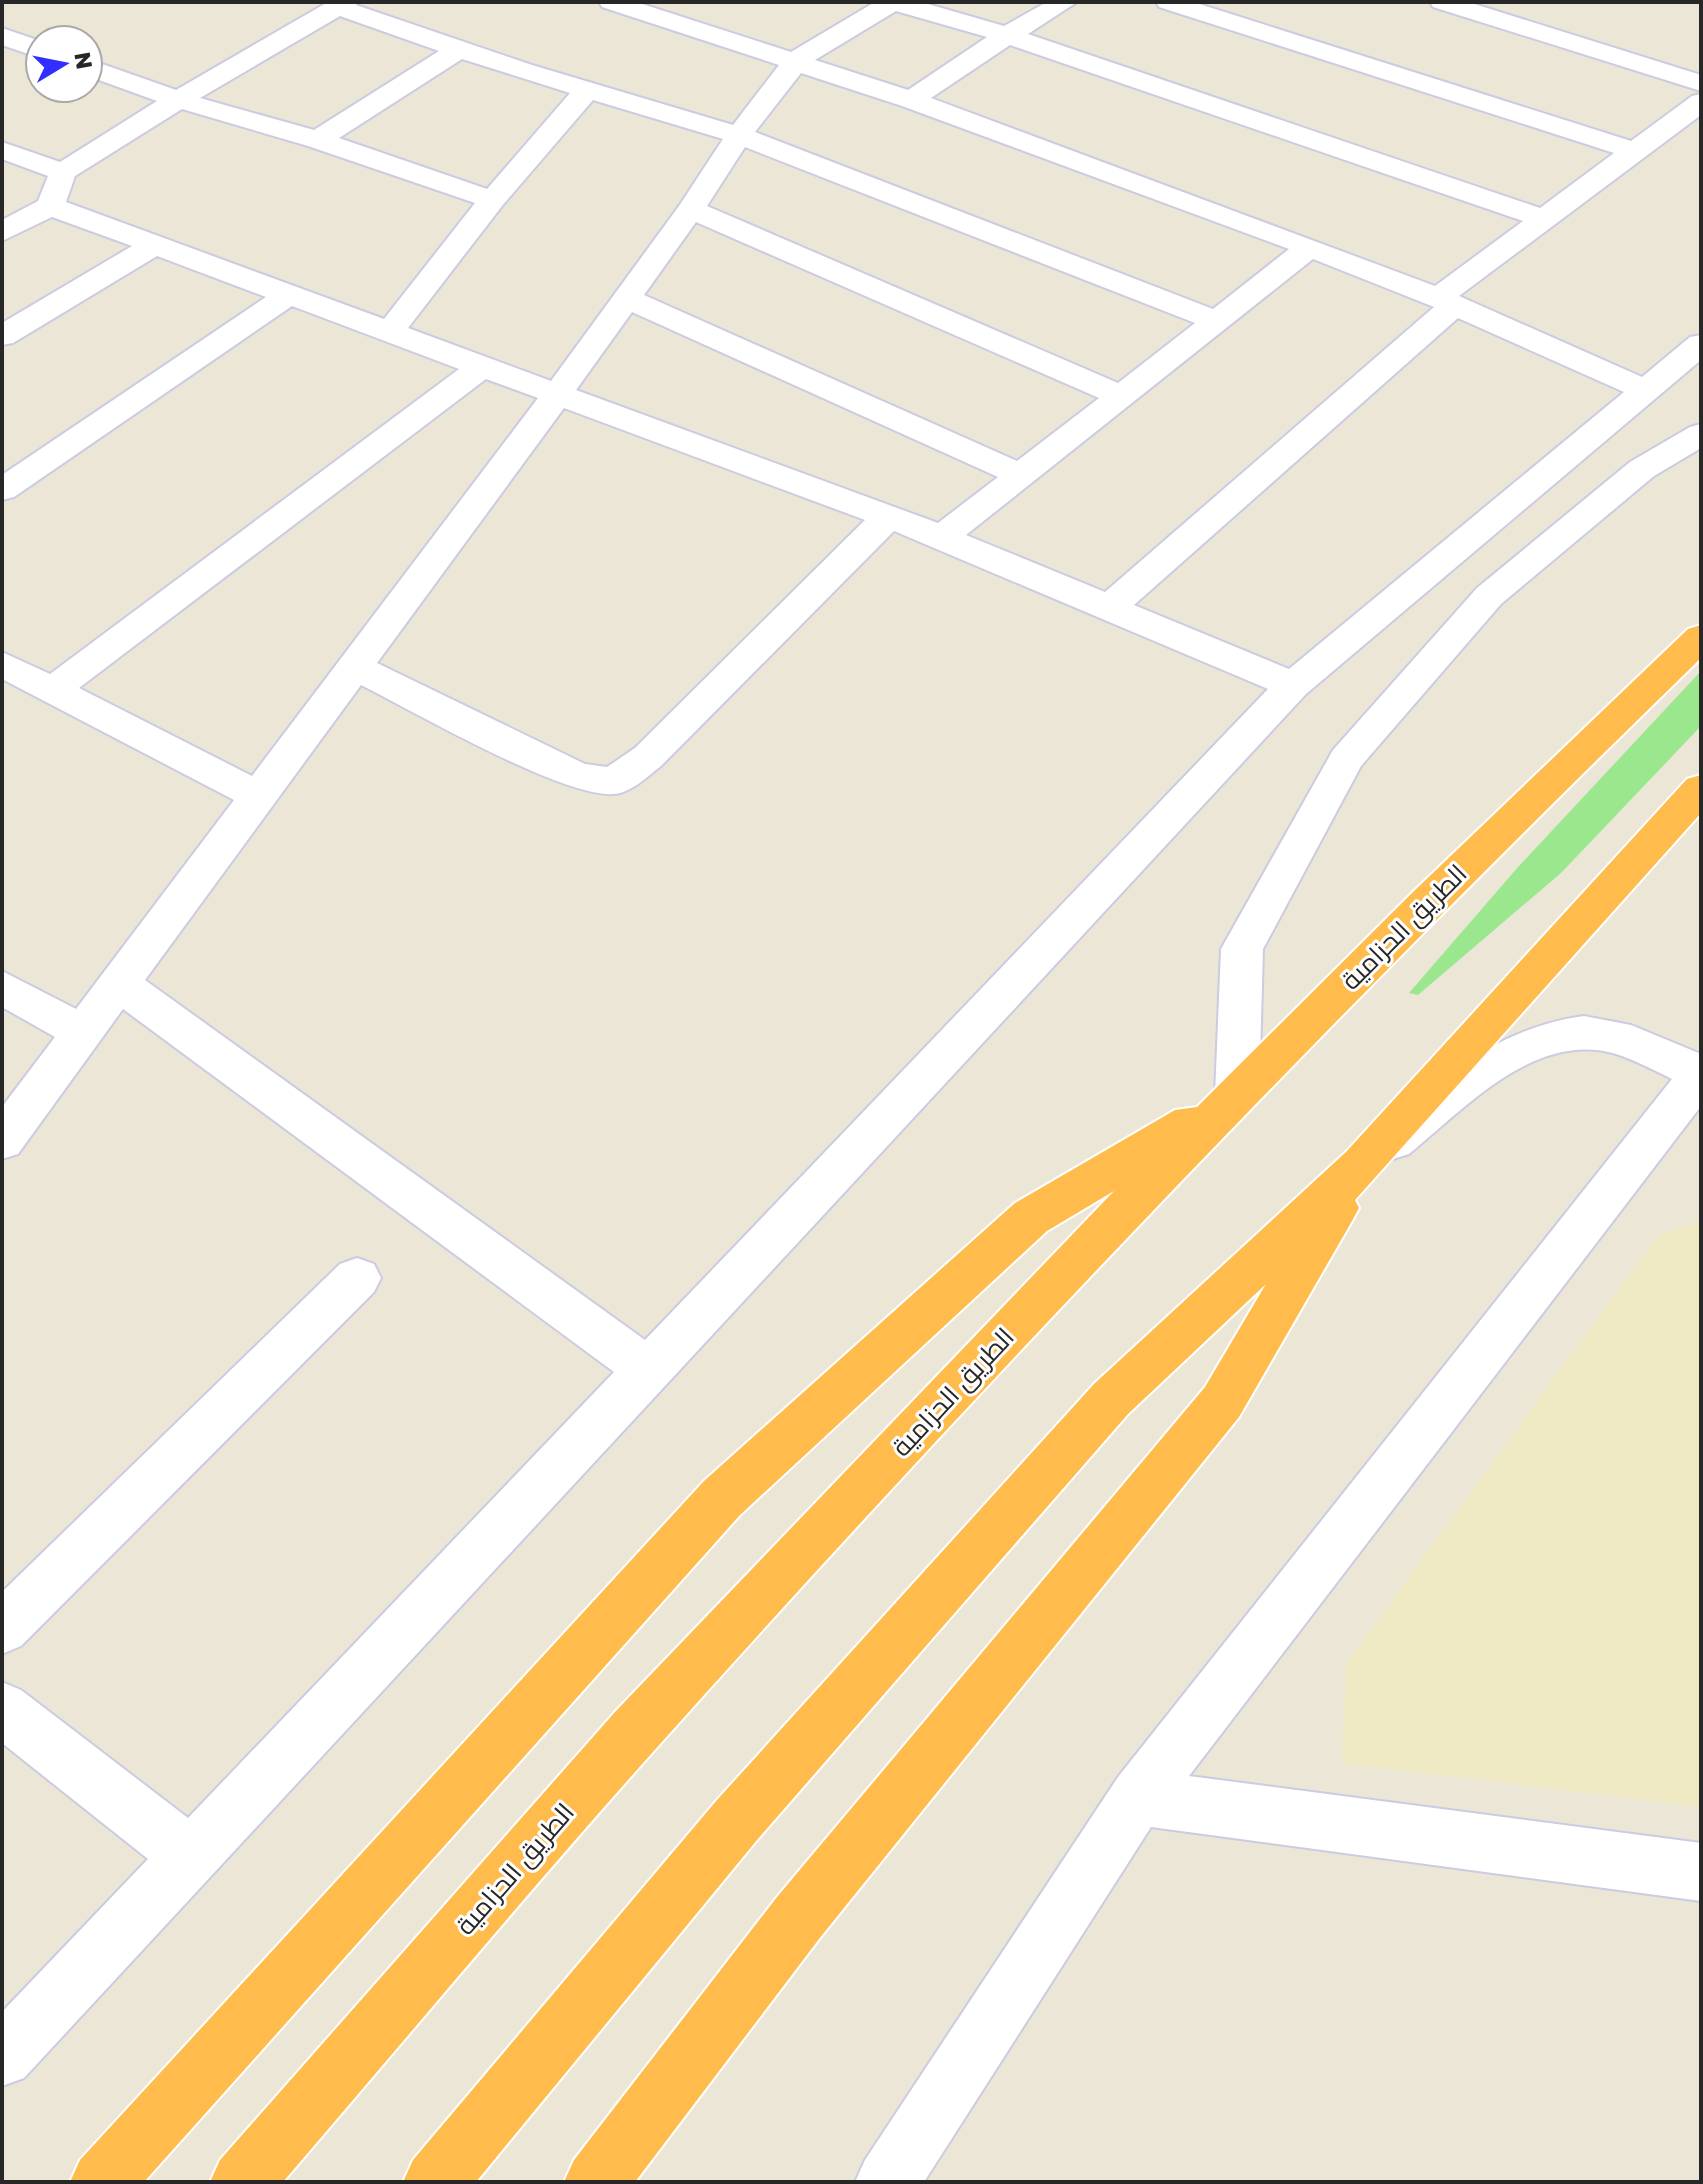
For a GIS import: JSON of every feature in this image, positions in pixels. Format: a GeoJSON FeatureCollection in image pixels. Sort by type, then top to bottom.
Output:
{"type":"FeatureCollection","features":[{"type":"Feature","properties":{"kind":"highway","name":"الطريق الحزامية"},"geometry":{"type":"LineString","coordinates":[[242,2182],[632,1734],[1237,1095],[1551,780],[1701,637]]}},
{"type":"Feature","properties":{"kind":"highway"},"geometry":{"type":"LineString","coordinates":[[435,2182],[737,1820],[1111,1399],[1362,1165],[1701,788]]}},
{"type":"Feature","properties":{"kind":"highway"},"geometry":{"type":"LineString","coordinates":[[102,2182],[722,1498],[1031,1217],[1237,1095]]}},
{"type":"Feature","properties":{"kind":"highway"},"geometry":{"type":"LineString","coordinates":[[596,2182],[798,1918],[1222,1402],[1362,1165]]}},
{"type":"Feature","properties":{"kind":"street"},"geometry":{"type":"LineString","coordinates":[[611,2],[797,60],[1310,247],[1446,302],[1646,390]]}},
{"type":"Feature","properties":{"kind":"street"},"geometry":{"type":"LineString","coordinates":[[2,1141],[559,392],[691,209],[739,135],[797,60],[894,2],[1007,35],[1544,219]]}},
{"type":"Feature","properties":{"kind":"street"},"geometry":{"type":"LineString","coordinates":[[911,100],[1007,35],[1065,2]]}},
{"type":"Feature","properties":{"kind":"street"},"geometry":{"type":"LineString","coordinates":[[1168,2],[1635,151]]}},
{"type":"Feature","properties":{"kind":"street"},"geometry":{"type":"LineString","coordinates":[[1442,2],[1701,83]]}},
{"type":"Feature","properties":{"kind":"street"},"geometry":{"type":"LineString","coordinates":[[2,232],[50,206],[63,172],[342,4],[459,49],[739,135],[1217,321]]}},
{"type":"Feature","properties":{"kind":"street"},"geometry":{"type":"LineString","coordinates":[[2,36],[24,44]]}},
{"type":"Feature","properties":{"kind":"street"},"geometry":{"type":"LineString","coordinates":[[318,140],[459,49]]}},
{"type":"Feature","properties":{"kind":"street"},"geometry":{"type":"LineString","coordinates":[[104,73],[178,100],[318,140],[492,200]]}},
{"type":"Feature","properties":{"kind":"street"},"geometry":{"type":"LineString","coordinates":[[389,333],[492,200],[588,89]]}},
{"type":"Feature","properties":{"kind":"street"},"geometry":{"type":"LineString","coordinates":[[1111,606],[1446,302],[1544,219],[1701,102]]}},
{"type":"Feature","properties":{"kind":"street"},"geometry":{"type":"LineString","coordinates":[[2,150],[63,172]]}},
{"type":"Feature","properties":{"kind":"street"},"geometry":{"type":"LineString","coordinates":[[50,206],[287,296],[559,392],[942,537],[1293,685]]}},
{"type":"Feature","properties":{"kind":"street"},"geometry":{"type":"LineString","coordinates":[[691,209],[1121,396]]}},
{"type":"Feature","properties":{"kind":"street"},"geometry":{"type":"LineString","coordinates":[[2,336],[153,246]]}},
{"type":"Feature","properties":{"kind":"street"},"geometry":{"type":"LineString","coordinates":[[942,537],[1310,247]]}},
{"type":"Feature","properties":{"kind":"street"},"geometry":{"type":"LineString","coordinates":[[2,490],[287,296]]}},
{"type":"Feature","properties":{"kind":"street"},"geometry":{"type":"LineString","coordinates":[[627,299],[1021,475]]}},
{"type":"Feature","properties":{"kind":"street"},"geometry":{"type":"LineString","coordinates":[[2,2056],[1293,685],[1701,344]]}},
{"type":"Feature","properties":{"kind":"street"},"geometry":{"type":"LineString","coordinates":[[53,690],[483,366]]}},
{"type":"Feature","properties":{"kind":"street"},"geometry":{"type":"LineString","coordinates":[[1237,1095],[1242,949],[1346,759],[1489,596],[1642,469],[1701,434]]}},
{"type":"Feature","properties":{"kind":"street"},"geometry":{"type":"LineString","coordinates":[[355,667],[577,776],[614,781],[648,757],[888,517]]}},
{"type":"Feature","properties":{"kind":"street"},"geometry":{"type":"LineString","coordinates":[[2,664],[258,796]]}},
{"type":"Feature","properties":{"kind":"street"},"geometry":{"type":"LineString","coordinates":[[119,984],[648,1369]]}},
{"type":"Feature","properties":{"kind":"street"},"geometry":{"type":"LineString","coordinates":[[2,987],[83,1033]]}},
{"type":"Feature","properties":{"kind":"street"},"geometry":{"type":"LineString","coordinates":[[887,2182],[1138,1797],[1701,1073],[1615,1037],[1569,1033],[1513,1050],[1362,1165]]}},
{"type":"Feature","properties":{"kind":"street"},"geometry":{"type":"LineString","coordinates":[[2,1628],[357,1278]]}},
{"type":"Feature","properties":{"kind":"street"},"geometry":{"type":"LineString","coordinates":[[2,1709],[189,1855]]}},
{"type":"Feature","properties":{"kind":"street"},"geometry":{"type":"LineString","coordinates":[[1138,1797],[1701,1872]]}},
{"type":"Feature","properties":{"kind":"shaded area"},"geometry":{"type":"Polygon","coordinates":[[[1701,1222],[1701,1807],[1342,1763],[1346,1664],[1658,1235],[1701,1222]]]}},
{"type":"Feature","properties":{"kind":"green space"},"geometry":{"type":"Polygon","coordinates":[[[1701,671],[1701,726],[1561,873],[1418,995],[1409,993],[1519,866],[1701,671]]]}}]}
